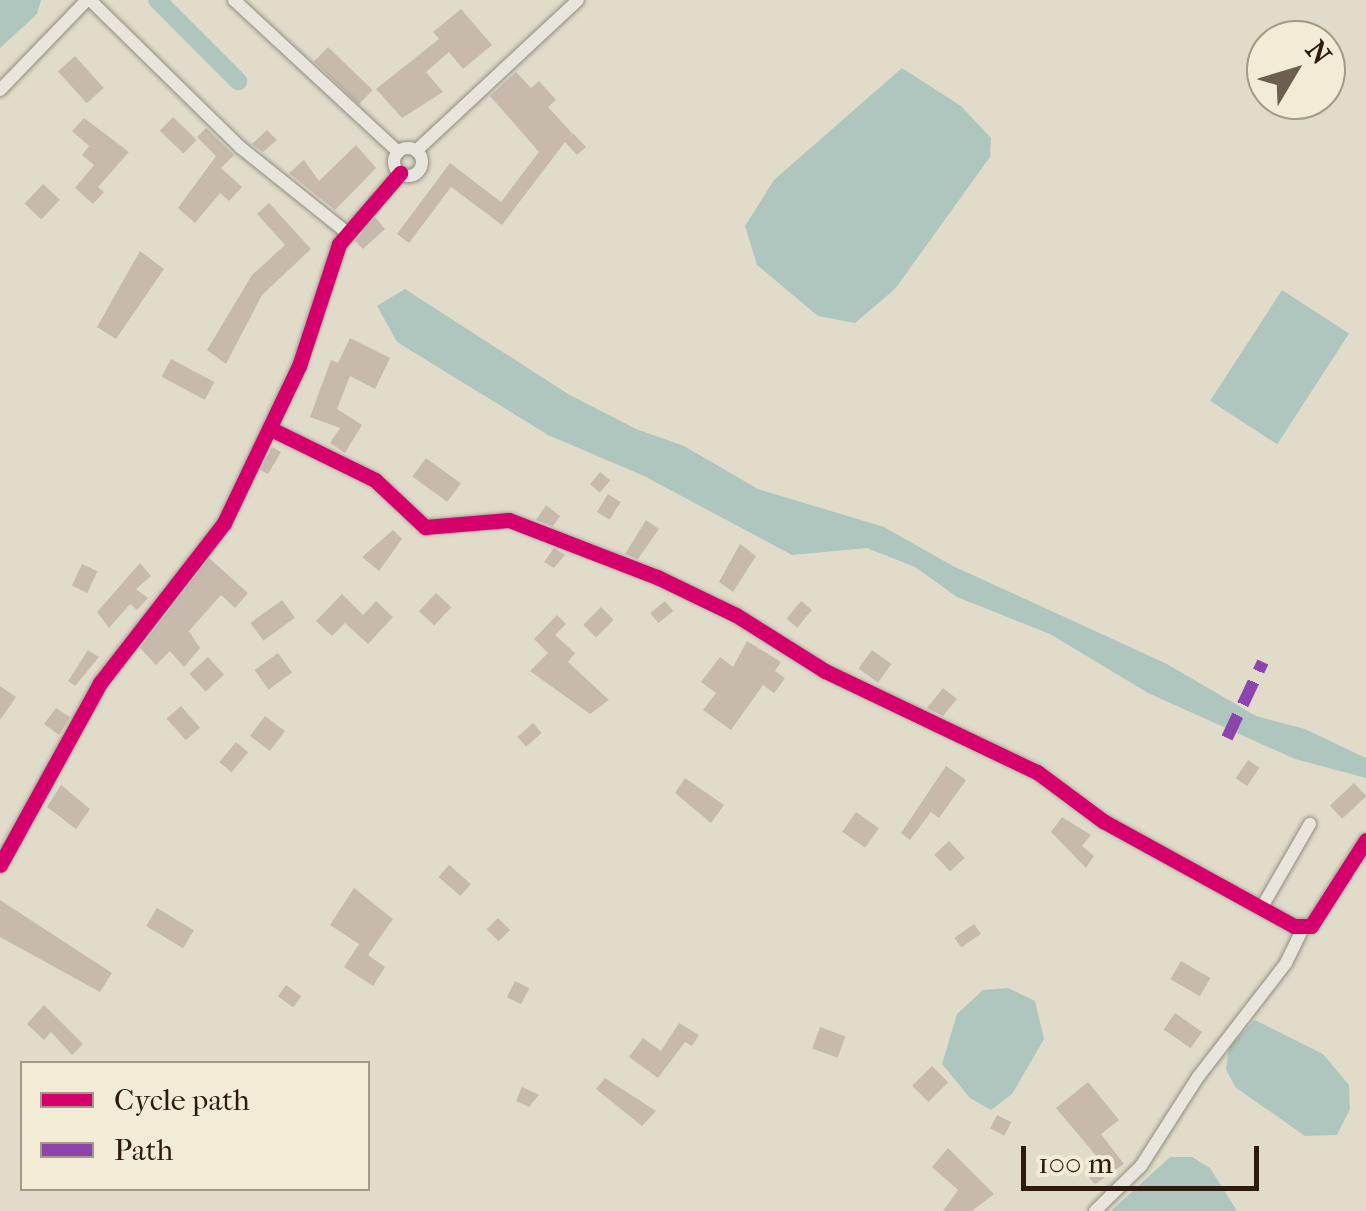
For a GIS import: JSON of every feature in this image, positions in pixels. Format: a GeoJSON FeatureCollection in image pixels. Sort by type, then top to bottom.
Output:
{"type":"FeatureCollection","features":[{"type":"Feature","properties":{"kind":"street"},"geometry":{"type":"LineString","coordinates":[[0,90],[89,0],[240,147],[346,232]]}},
{"type":"Feature","properties":{"kind":"street"},"geometry":{"type":"LineString","coordinates":[[0,865],[100,683],[224,523],[272,429],[346,232],[400,172],[398,152],[234,0]]}},
{"type":"Feature","properties":{"kind":"street"},"geometry":{"type":"LineString","coordinates":[[398,152],[416,151],[578,0]]}},
{"type":"Feature","properties":{"kind":"street"},"geometry":{"type":"LineString","coordinates":[[400,172],[418,172],[416,151]]}},
{"type":"Feature","properties":{"kind":"street"},"geometry":{"type":"LineString","coordinates":[[272,429],[376,480],[425,527],[509,520],[673,584],[824,671],[1038,772],[1103,822],[1303,928]]}},
{"type":"Feature","properties":{"kind":"street"},"geometry":{"type":"LineString","coordinates":[[1262,907],[1310,824]]}},
{"type":"Feature","properties":{"kind":"street"},"geometry":{"type":"LineString","coordinates":[[1095,1211],[1141,1166],[1198,1076],[1286,963],[1303,928],[1366,840]]}},
{"type":"Feature","properties":{"kind":"water"},"geometry":{"type":"Polygon","coordinates":[[[0,0],[41,0],[37,14],[0,48],[0,0]]]}},
{"type":"Feature","properties":{"kind":"water"},"geometry":{"type":"Polygon","coordinates":[[[902,68],[961,106],[991,138],[990,157],[895,289],[855,323],[818,316],[757,265],[745,226],[774,180],[902,68]]]}},
{"type":"Feature","properties":{"kind":"water"},"geometry":{"type":"Polygon","coordinates":[[[405,289],[568,394],[636,429],[684,446],[758,489],[884,527],[953,566],[1167,664],[1256,716],[1305,729],[1366,758],[1366,778],[1295,759],[1148,693],[1050,634],[957,597],[915,567],[867,548],[792,555],[644,476],[548,435],[397,342],[377,306],[405,289]]]}},
{"type":"Feature","properties":{"kind":"water"},"geometry":{"type":"Polygon","coordinates":[[[1282,290],[1349,334],[1277,444],[1210,401],[1282,290]]]}},
{"type":"Feature","properties":{"kind":"water"},"geometry":{"type":"Polygon","coordinates":[[[1008,988],[1035,1001],[1044,1039],[1012,1094],[991,1110],[970,1098],[942,1064],[957,1014],[983,990],[1008,988]]]}},
{"type":"Feature","properties":{"kind":"water"},"geometry":{"type":"Polygon","coordinates":[[[1255,1020],[1323,1054],[1349,1085],[1350,1109],[1337,1135],[1305,1136],[1235,1087],[1226,1069],[1229,1047],[1255,1020]]]}},
{"type":"Feature","properties":{"kind":"water"},"geometry":{"type":"Polygon","coordinates":[[[1170,1157],[1192,1157],[1210,1168],[1237,1211],[1111,1211],[1170,1157]]]}},
{"type":"Feature","properties":{"kind":"building"},"geometry":{"type":"Polygon","coordinates":[[[461,9],[492,45],[463,69],[449,52],[426,72],[443,92],[402,118],[376,89],[439,39],[433,32],[461,9]]]}},
{"type":"Feature","properties":{"kind":"building"},"geometry":{"type":"Polygon","coordinates":[[[328,47],[373,90],[359,104],[314,61],[328,47]]]}},
{"type":"Feature","properties":{"kind":"building"},"geometry":{"type":"Polygon","coordinates":[[[75,56],[104,88],[87,103],[58,71],[75,56]]]}},
{"type":"Feature","properties":{"kind":"building"},"geometry":{"type":"Polygon","coordinates":[[[516,72],[531,88],[539,81],[556,100],[548,107],[572,133],[568,138],[573,133],[586,147],[577,155],[565,142],[502,225],[451,187],[409,243],[397,234],[450,163],[501,202],[539,152],[490,96],[516,72]]]}},
{"type":"Feature","properties":{"kind":"building"},"geometry":{"type":"Polygon","coordinates":[[[173,117],[197,140],[184,154],[160,131],[173,117]]]}},
{"type":"Feature","properties":{"kind":"building"},"geometry":{"type":"Polygon","coordinates":[[[84,118],[129,152],[98,187],[104,192],[93,204],[75,188],[94,165],[82,155],[89,146],[72,131],[84,118]]]}},
{"type":"Feature","properties":{"kind":"building"},"geometry":{"type":"Polygon","coordinates":[[[206,128],[234,155],[221,168],[242,187],[229,201],[220,193],[195,223],[178,208],[216,156],[197,137],[206,128]]]}},
{"type":"Feature","properties":{"kind":"building"},"geometry":{"type":"Polygon","coordinates":[[[267,130],[277,140],[263,152],[252,144],[267,130]]]}},
{"type":"Feature","properties":{"kind":"building"},"geometry":{"type":"Polygon","coordinates":[[[356,145],[376,168],[335,210],[289,173],[304,160],[319,181],[356,145]]]}},
{"type":"Feature","properties":{"kind":"building"},"geometry":{"type":"Polygon","coordinates":[[[43,184],[60,200],[41,219],[25,204],[43,184]]]}},
{"type":"Feature","properties":{"kind":"building"},"geometry":{"type":"Polygon","coordinates":[[[269,203],[311,249],[262,295],[226,364],[207,350],[252,275],[285,245],[257,214],[269,203]]]}},
{"type":"Feature","properties":{"kind":"building"},"geometry":{"type":"Polygon","coordinates":[[[375,217],[385,229],[363,249],[355,241],[375,217]]]}},
{"type":"Feature","properties":{"kind":"building"},"geometry":{"type":"Polygon","coordinates":[[[140,251],[164,269],[116,339],[97,327],[140,251]]]}},
{"type":"Feature","properties":{"kind":"building"},"geometry":{"type":"Polygon","coordinates":[[[350,338],[390,358],[375,389],[350,376],[337,409],[362,425],[345,453],[330,443],[340,428],[310,417],[331,360],[338,363],[350,338]]]}},
{"type":"Feature","properties":{"kind":"building"},"geometry":{"type":"Polygon","coordinates":[[[171,359],[214,382],[205,400],[162,377],[171,359]]]}},
{"type":"Feature","properties":{"kind":"building"},"geometry":{"type":"Polygon","coordinates":[[[272,447],[281,452],[268,474],[260,470],[272,447]]]}},
{"type":"Feature","properties":{"kind":"building"},"geometry":{"type":"Polygon","coordinates":[[[426,458],[461,483],[447,502],[412,477],[426,458]]]}},
{"type":"Feature","properties":{"kind":"building"},"geometry":{"type":"Polygon","coordinates":[[[600,472],[610,480],[600,493],[590,484],[600,472]]]}},
{"type":"Feature","properties":{"kind":"building"},"geometry":{"type":"Polygon","coordinates":[[[608,494],[621,502],[610,520],[597,512],[608,494]]]}},
{"type":"Feature","properties":{"kind":"building"},"geometry":{"type":"Polygon","coordinates":[[[546,505],[560,516],[553,526],[536,520],[546,505]]]}},
{"type":"Feature","properties":{"kind":"building"},"geometry":{"type":"Polygon","coordinates":[[[646,520],[659,529],[638,559],[625,554],[646,520]]]}},
{"type":"Feature","properties":{"kind":"building"},"geometry":{"type":"Polygon","coordinates":[[[393,530],[402,539],[379,571],[362,557],[393,530]]]}},
{"type":"Feature","properties":{"kind":"building"},"geometry":{"type":"Polygon","coordinates":[[[740,544],[756,556],[733,592],[719,582],[740,544]]]}},
{"type":"Feature","properties":{"kind":"building"},"geometry":{"type":"Polygon","coordinates":[[[554,548],[565,555],[554,568],[544,562],[554,548]]]}},
{"type":"Feature","properties":{"kind":"building"},"geometry":{"type":"Polygon","coordinates":[[[209,558],[248,593],[235,608],[221,595],[189,631],[200,648],[184,667],[170,651],[156,665],[140,648],[209,558]]]}},
{"type":"Feature","properties":{"kind":"building"},"geometry":{"type":"Polygon","coordinates":[[[140,563],[151,576],[136,589],[148,598],[137,610],[130,604],[109,628],[97,612],[140,563]]]}},
{"type":"Feature","properties":{"kind":"building"},"geometry":{"type":"Polygon","coordinates":[[[82,564],[97,571],[87,593],[72,586],[82,564]]]}},
{"type":"Feature","properties":{"kind":"building"},"geometry":{"type":"Polygon","coordinates":[[[436,593],[451,607],[434,626],[419,611],[436,593]]]}},
{"type":"Feature","properties":{"kind":"building"},"geometry":{"type":"Polygon","coordinates":[[[342,594],[363,615],[376,601],[393,617],[368,644],[345,623],[332,636],[316,621],[342,594]]]}},
{"type":"Feature","properties":{"kind":"building"},"geometry":{"type":"Polygon","coordinates":[[[282,600],[295,618],[263,641],[250,623],[282,600]]]}},
{"type":"Feature","properties":{"kind":"building"},"geometry":{"type":"Polygon","coordinates":[[[665,601],[673,611],[658,623],[650,613],[665,601]]]}},
{"type":"Feature","properties":{"kind":"building"},"geometry":{"type":"Polygon","coordinates":[[[801,601],[812,610],[797,628],[787,619],[801,601]]]}},
{"type":"Feature","properties":{"kind":"building"},"geometry":{"type":"Polygon","coordinates":[[[601,607],[614,620],[596,637],[583,625],[601,607]]]}},
{"type":"Feature","properties":{"kind":"building"},"geometry":{"type":"Polygon","coordinates":[[[557,615],[566,624],[555,635],[575,653],[568,662],[609,700],[590,714],[530,671],[548,653],[534,639],[557,615]]]}},
{"type":"Feature","properties":{"kind":"building"},"geometry":{"type":"Polygon","coordinates":[[[747,641],[781,662],[775,671],[785,678],[774,693],[763,685],[731,730],[703,710],[716,693],[701,682],[720,657],[733,667],[747,641]]]}},
{"type":"Feature","properties":{"kind":"building"},"geometry":{"type":"Polygon","coordinates":[[[88,650],[99,657],[75,686],[68,681],[88,650]]]}},
{"type":"Feature","properties":{"kind":"building"},"geometry":{"type":"Polygon","coordinates":[[[872,650],[891,664],[878,683],[858,669],[872,650]]]}},
{"type":"Feature","properties":{"kind":"building"},"geometry":{"type":"Polygon","coordinates":[[[278,653],[292,672],[269,689],[255,670],[278,653]]]}},
{"type":"Feature","properties":{"kind":"building"},"geometry":{"type":"Polygon","coordinates":[[[208,657],[224,675],[205,692],[189,674],[208,657]]]}},
{"type":"Feature","properties":{"kind":"building"},"geometry":{"type":"Polygon","coordinates":[[[0,686],[16,697],[0,720],[0,686]]]}},
{"type":"Feature","properties":{"kind":"building"},"geometry":{"type":"Polygon","coordinates":[[[943,688],[957,699],[943,716],[927,708],[943,688]]]}},
{"type":"Feature","properties":{"kind":"building"},"geometry":{"type":"Polygon","coordinates":[[[181,706],[200,728],[186,740],[167,718],[181,706]]]}},
{"type":"Feature","properties":{"kind":"building"},"geometry":{"type":"Polygon","coordinates":[[[56,708],[70,717],[59,735],[44,724],[56,708]]]}},
{"type":"Feature","properties":{"kind":"building"},"geometry":{"type":"Polygon","coordinates":[[[265,716],[285,731],[270,751],[250,736],[265,716]]]}},
{"type":"Feature","properties":{"kind":"building"},"geometry":{"type":"Polygon","coordinates":[[[533,723],[542,733],[526,747],[517,737],[533,723]]]}},
{"type":"Feature","properties":{"kind":"building"},"geometry":{"type":"Polygon","coordinates":[[[236,742],[248,752],[232,772],[219,762],[236,742]]]}},
{"type":"Feature","properties":{"kind":"building"},"geometry":{"type":"Polygon","coordinates":[[[1248,760],[1260,768],[1247,786],[1236,778],[1248,760]]]}},
{"type":"Feature","properties":{"kind":"building"},"geometry":{"type":"Polygon","coordinates":[[[946,766],[966,780],[939,818],[931,812],[910,840],[901,833],[946,766]]]}},
{"type":"Feature","properties":{"kind":"building"},"geometry":{"type":"Polygon","coordinates":[[[685,778],[724,805],[711,823],[675,793],[685,778]]]}},
{"type":"Feature","properties":{"kind":"building"},"geometry":{"type":"Polygon","coordinates":[[[1354,783],[1366,796],[1342,819],[1330,806],[1354,783]]]}},
{"type":"Feature","properties":{"kind":"building"},"geometry":{"type":"Polygon","coordinates":[[[61,785],[90,809],[76,829],[47,807],[61,785]]]}},
{"type":"Feature","properties":{"kind":"building"},"geometry":{"type":"Polygon","coordinates":[[[856,812],[879,828],[865,848],[842,832],[856,812]]]}},
{"type":"Feature","properties":{"kind":"building"},"geometry":{"type":"Polygon","coordinates":[[[1062,817],[1091,835],[1082,846],[1094,856],[1086,868],[1051,832],[1062,817]]]}},
{"type":"Feature","properties":{"kind":"building"},"geometry":{"type":"Polygon","coordinates":[[[949,841],[965,858],[950,871],[934,855],[949,841]]]}},
{"type":"Feature","properties":{"kind":"building"},"geometry":{"type":"Polygon","coordinates":[[[449,865],[471,884],[460,896],[439,877],[449,865]]]}},
{"type":"Feature","properties":{"kind":"building"},"geometry":{"type":"Polygon","coordinates":[[[354,888],[393,919],[368,955],[385,967],[373,986],[344,967],[359,944],[330,925],[354,888]]]}},
{"type":"Feature","properties":{"kind":"building"},"geometry":{"type":"Polygon","coordinates":[[[0,900],[112,973],[100,992],[0,937],[0,900]]]}},
{"type":"Feature","properties":{"kind":"building"},"geometry":{"type":"Polygon","coordinates":[[[157,908],[194,930],[183,948],[146,926],[157,908]]]}},
{"type":"Feature","properties":{"kind":"building"},"geometry":{"type":"Polygon","coordinates":[[[498,918],[510,930],[499,941],[487,929],[498,918]]]}},
{"type":"Feature","properties":{"kind":"building"},"geometry":{"type":"Polygon","coordinates":[[[974,924],[981,934],[961,948],[954,938],[974,924]]]}},
{"type":"Feature","properties":{"kind":"building"},"geometry":{"type":"Polygon","coordinates":[[[1181,961],[1210,978],[1200,996],[1170,979],[1181,961]]]}},
{"type":"Feature","properties":{"kind":"building"},"geometry":{"type":"Polygon","coordinates":[[[515,981],[529,988],[521,1004],[507,997],[515,981]]]}},
{"type":"Feature","properties":{"kind":"building"},"geometry":{"type":"Polygon","coordinates":[[[286,985],[301,996],[293,1007],[278,996],[286,985]]]}},
{"type":"Feature","properties":{"kind":"building"},"geometry":{"type":"Polygon","coordinates":[[[44,1005],[83,1044],[72,1055],[51,1032],[44,1040],[27,1024],[44,1005]]]}},
{"type":"Feature","properties":{"kind":"building"},"geometry":{"type":"Polygon","coordinates":[[[1175,1013],[1202,1032],[1191,1048],[1164,1029],[1175,1013]]]}},
{"type":"Feature","properties":{"kind":"building"},"geometry":{"type":"Polygon","coordinates":[[[679,1023],[699,1035],[692,1046],[685,1042],[658,1078],[629,1057],[643,1038],[661,1051],[679,1023]]]}},
{"type":"Feature","properties":{"kind":"building"},"geometry":{"type":"Polygon","coordinates":[[[820,1027],[845,1036],[838,1058],[812,1049],[820,1027]]]}},
{"type":"Feature","properties":{"kind":"building"},"geometry":{"type":"Polygon","coordinates":[[[932,1066],[948,1082],[928,1102],[912,1086],[932,1066]]]}},
{"type":"Feature","properties":{"kind":"building"},"geometry":{"type":"Polygon","coordinates":[[[605,1078],[656,1111],[642,1126],[596,1089],[605,1078]]]}},
{"type":"Feature","properties":{"kind":"building"},"geometry":{"type":"Polygon","coordinates":[[[1088,1082],[1119,1120],[1101,1134],[1124,1164],[1095,1184],[1084,1172],[1098,1158],[1056,1108],[1088,1082]]]}},
{"type":"Feature","properties":{"kind":"building"},"geometry":{"type":"Polygon","coordinates":[[[522,1087],[539,1095],[529,1107],[516,1101],[522,1087]]]}},
{"type":"Feature","properties":{"kind":"building"},"geometry":{"type":"Polygon","coordinates":[[[997,1115],[1011,1122],[1004,1136],[990,1128],[997,1115]]]}},
{"type":"Feature","properties":{"kind":"building"},"geometry":{"type":"Polygon","coordinates":[[[948,1148],[994,1194],[972,1211],[943,1211],[958,1190],[932,1167],[948,1148]]]}},
{"type":"Feature","properties":{"kind":"waterway"},"geometry":{"type":"LineString","coordinates":[[157,0],[238,81]]}},
{"type":"Feature","properties":{"kind":"marked path"},"geometry":{"type":"LineString","coordinates":[[1227,738],[1263,662]]}},
{"type":"Feature","properties":{"kind":"cycle path"},"geometry":{"type":"LineString","coordinates":[[0,865],[100,683],[224,523],[299,366],[339,244],[400,173]]}},
{"type":"Feature","properties":{"kind":"cycle path"},"geometry":{"type":"LineString","coordinates":[[271,429],[375,480],[425,527],[509,520],[657,577],[736,615],[825,671],[1037,772],[1103,821],[1294,926],[1311,926],[1366,840]]}}]}
